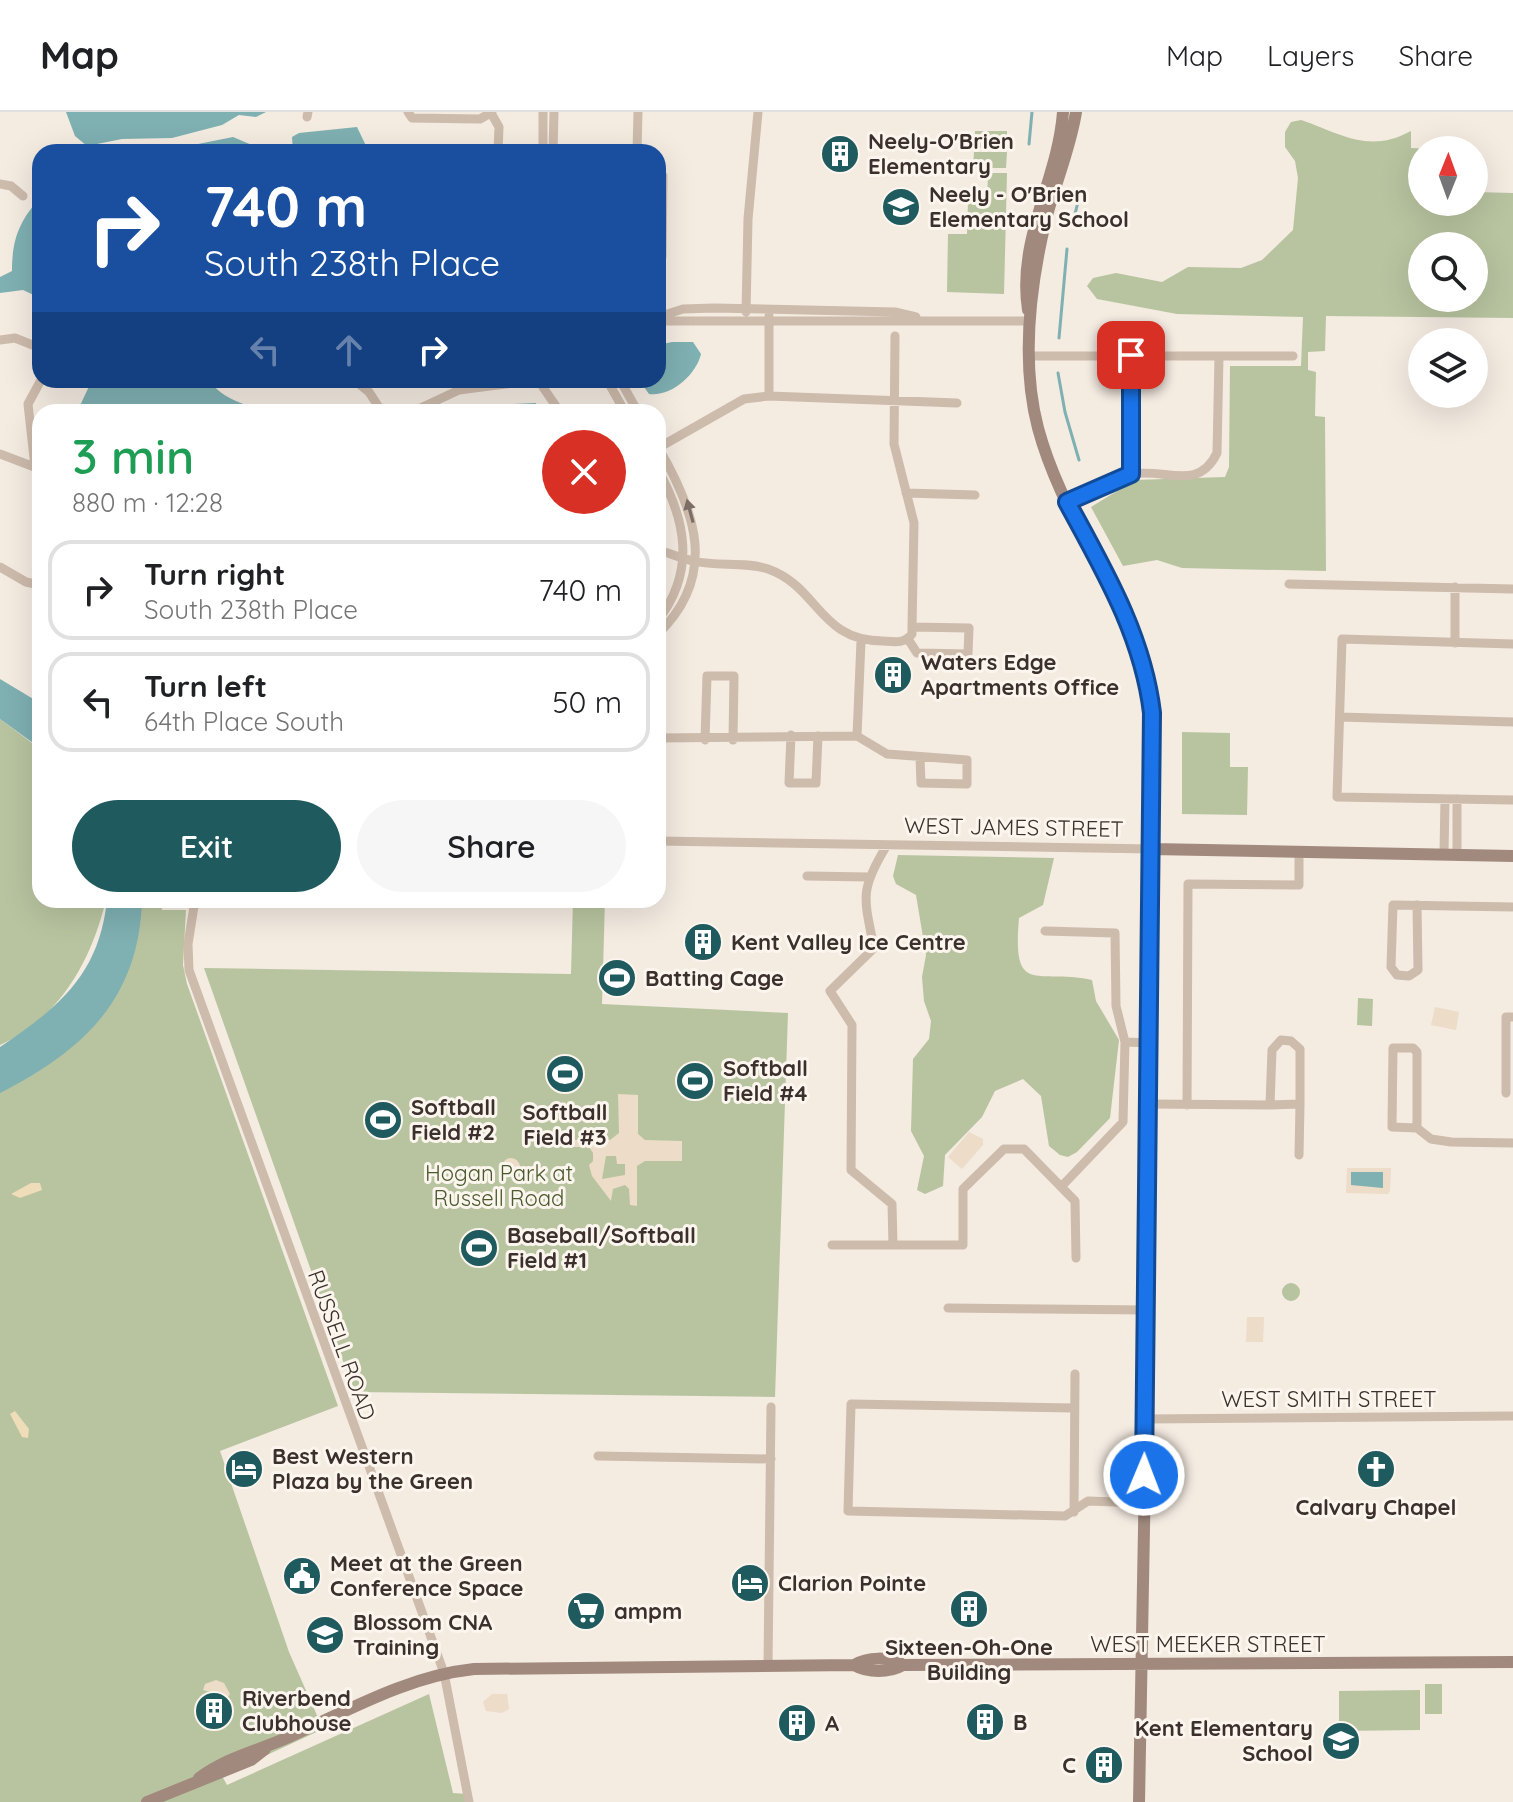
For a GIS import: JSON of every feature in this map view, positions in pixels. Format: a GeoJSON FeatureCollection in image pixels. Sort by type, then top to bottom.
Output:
{"type":"FeatureCollection","features":[{"type":"Feature","properties":{"kind":"street"},"geometry":{"type":"LineString","coordinates":[[408,112],[412,118],[490,114],[499,127],[498,144]]}},
{"type":"Feature","properties":{"kind":"street"},"geometry":{"type":"LineString","coordinates":[[543,112],[543,144]]}},
{"type":"Feature","properties":{"kind":"street"},"geometry":{"type":"LineString","coordinates":[[553,144],[554,112]]}},
{"type":"Feature","properties":{"kind":"street"},"geometry":{"type":"LineString","coordinates":[[637,144],[638,112]]}},
{"type":"Feature","properties":{"kind":"street"},"geometry":{"type":"LineString","coordinates":[[746,314],[748,219],[758,112]]}},
{"type":"Feature","properties":{"kind":"street"},"geometry":{"type":"LineString","coordinates":[[1030,321],[1025,288],[1029,240],[1056,156],[1063,112]]}},
{"type":"Feature","properties":{"kind":"street"},"geometry":{"type":"LineString","coordinates":[[1076,112],[1045,223],[1030,321],[1029,356],[1039,431],[1067,502],[1115,592],[1148,677],[1152,713],[1148,1310],[1139,1802]]}},
{"type":"Feature","properties":{"kind":"street"},"geometry":{"type":"LineString","coordinates":[[0,184],[11,186],[23,196]]}},
{"type":"Feature","properties":{"kind":"street"},"geometry":{"type":"LineString","coordinates":[[666,316],[683,309],[769,315],[1030,321]]}},
{"type":"Feature","properties":{"kind":"street"},"geometry":{"type":"LineString","coordinates":[[769,315],[769,396]]}},
{"type":"Feature","properties":{"kind":"street"},"geometry":{"type":"LineString","coordinates":[[895,336],[894,444],[914,523],[912,627],[908,639]]}},
{"type":"Feature","properties":{"kind":"street"},"geometry":{"type":"LineString","coordinates":[[0,340],[15,338],[32,345]]}},
{"type":"Feature","properties":{"kind":"street"},"geometry":{"type":"LineString","coordinates":[[1131,355],[1131,474]]}},
{"type":"Feature","properties":{"kind":"street"},"geometry":{"type":"LineString","coordinates":[[1029,356],[1293,356]]}},
{"type":"Feature","properties":{"kind":"street"},"geometry":{"type":"LineString","coordinates":[[1067,502],[1131,474],[1197,475],[1210,467],[1217,453],[1219,356]]}},
{"type":"Feature","properties":{"kind":"street"},"geometry":{"type":"LineString","coordinates":[[32,430],[28,404],[37,388]]}},
{"type":"Feature","properties":{"kind":"street"},"geometry":{"type":"LineString","coordinates":[[364,388],[377,404]]}},
{"type":"Feature","properties":{"kind":"street"},"geometry":{"type":"LineString","coordinates":[[429,404],[459,390],[475,388]]}},
{"type":"Feature","properties":{"kind":"street"},"geometry":{"type":"LineString","coordinates":[[666,443],[744,399],[769,396],[957,403]]}},
{"type":"Feature","properties":{"kind":"street"},"geometry":{"type":"LineString","coordinates":[[0,454],[32,466]]}},
{"type":"Feature","properties":{"kind":"street"},"geometry":{"type":"LineString","coordinates":[[666,462],[690,509],[689,560],[680,605],[666,623]]}},
{"type":"Feature","properties":{"kind":"street"},"geometry":{"type":"LineString","coordinates":[[666,487],[680,516],[689,560],[666,607]]}},
{"type":"Feature","properties":{"kind":"street"},"geometry":{"type":"LineString","coordinates":[[906,493],[975,495]]}},
{"type":"Feature","properties":{"kind":"street"},"geometry":{"type":"LineString","coordinates":[[666,553],[689,560],[765,568],[785,576],[801,588],[824,619],[861,641],[908,639]]}},
{"type":"Feature","properties":{"kind":"street"},"geometry":{"type":"LineString","coordinates":[[0,567],[32,581]]}},
{"type":"Feature","properties":{"kind":"street"},"geometry":{"type":"LineString","coordinates":[[1289,584],[1513,589]]}},
{"type":"Feature","properties":{"kind":"street"},"geometry":{"type":"LineString","coordinates":[[1455,587],[1455,643]]}},
{"type":"Feature","properties":{"kind":"street"},"geometry":{"type":"LineString","coordinates":[[908,639],[917,653],[968,654],[969,628],[912,627]]}},
{"type":"Feature","properties":{"kind":"street"},"geometry":{"type":"LineString","coordinates":[[1513,644],[1342,639],[1337,797],[1513,800]]}},
{"type":"Feature","properties":{"kind":"street"},"geometry":{"type":"LineString","coordinates":[[857,736],[861,641]]}},
{"type":"Feature","properties":{"kind":"street"},"geometry":{"type":"LineString","coordinates":[[705,740],[707,676],[734,676],[733,740]]}},
{"type":"Feature","properties":{"kind":"street"},"geometry":{"type":"LineString","coordinates":[[1340,717],[1513,722]]}},
{"type":"Feature","properties":{"kind":"street"},"geometry":{"type":"LineString","coordinates":[[791,735],[789,783],[816,783],[818,736]]}},
{"type":"Feature","properties":{"kind":"street"},"geometry":{"type":"LineString","coordinates":[[666,738],[733,740],[791,735],[857,736],[887,754],[967,760],[967,784],[921,783],[920,758]]}},
{"type":"Feature","properties":{"kind":"street"},"geometry":{"type":"LineString","coordinates":[[1445,799],[1451,854]]}},
{"type":"Feature","properties":{"kind":"street"},"geometry":{"type":"LineString","coordinates":[[1451,854],[1457,799]]}},
{"type":"Feature","properties":{"kind":"street","name":"WEST JAMES STREET"},"geometry":{"type":"LineString","coordinates":[[666,841],[1513,856]]}},
{"type":"Feature","properties":{"kind":"street"},"geometry":{"type":"LineString","coordinates":[[887,845],[868,877],[865,902],[874,948],[830,991],[852,1025],[851,1170],[892,1204],[893,1245]]}},
{"type":"Feature","properties":{"kind":"street"},"geometry":{"type":"LineString","coordinates":[[1187,1105],[1188,884],[1299,885],[1299,852]]}},
{"type":"Feature","properties":{"kind":"street"},"geometry":{"type":"LineString","coordinates":[[807,876],[868,877]]}},
{"type":"Feature","properties":{"kind":"street"},"geometry":{"type":"LineString","coordinates":[[1417,905],[1418,970],[1416,975],[1397,975],[1391,967],[1393,905],[1417,905],[1513,907]]}},
{"type":"Feature","properties":{"kind":"street","name":"RUSSELL ROAD"},"geometry":{"type":"LineString","coordinates":[[194,908],[188,944],[189,970],[444,1673],[469,1802]]}},
{"type":"Feature","properties":{"kind":"street"},"geometry":{"type":"LineString","coordinates":[[1045,931],[1115,933],[1116,1006],[1125,1042],[1123,1122],[1061,1187]]}},
{"type":"Feature","properties":{"kind":"street"},"geometry":{"type":"LineString","coordinates":[[1506,1093],[1506,1017],[1513,1017]]}},
{"type":"Feature","properties":{"kind":"street"},"geometry":{"type":"LineString","coordinates":[[1270,1105],[1272,1050],[1281,1040],[1291,1041],[1300,1049],[1299,1155]]}},
{"type":"Feature","properties":{"kind":"street"},"geometry":{"type":"LineString","coordinates":[[1125,1042],[1151,1043]]}},
{"type":"Feature","properties":{"kind":"street"},"geometry":{"type":"LineString","coordinates":[[1417,1128],[1417,1052],[1413,1048],[1393,1048],[1392,1127],[1417,1128],[1431,1139],[1451,1142],[1513,1143]]}},
{"type":"Feature","properties":{"kind":"street"},"geometry":{"type":"LineString","coordinates":[[1150,1104],[1300,1104]]}},
{"type":"Feature","properties":{"kind":"street"},"geometry":{"type":"LineString","coordinates":[[832,1245],[963,1245],[963,1189],[1004,1149],[1024,1149],[1077,1205],[1076,1258]]}},
{"type":"Feature","properties":{"kind":"street"},"geometry":{"type":"LineString","coordinates":[[948,1308],[1148,1310]]}},
{"type":"Feature","properties":{"kind":"street"},"geometry":{"type":"LineString","coordinates":[[1074,1512],[1075,1374]]}},
{"type":"Feature","properties":{"kind":"street"},"geometry":{"type":"LineString","coordinates":[[1074,1408],[851,1404],[848,1511],[1065,1516],[1088,1501],[1144,1503]]}},
{"type":"Feature","properties":{"kind":"street"},"geometry":{"type":"LineString","coordinates":[[768,1665],[771,1407]]}},
{"type":"Feature","properties":{"kind":"street","name":"WEST SMITH STREET"},"geometry":{"type":"LineString","coordinates":[[1146,1419],[1513,1416]]}},
{"type":"Feature","properties":{"kind":"street"},"geometry":{"type":"LineString","coordinates":[[598,1456],[771,1459]]}},
{"type":"Feature","properties":{"kind":"street","name":"WEST MEEKER STREET"},"geometry":{"type":"LineString","coordinates":[[147,1802],[199,1778],[219,1763],[271,1745],[394,1690],[444,1673],[474,1669],[854,1665],[863,1670],[894,1670],[903,1665],[1513,1662]]}},
{"type":"Feature","properties":{"kind":"green space"},"geometry":{"type":"Polygon","coordinates":[[[1301,120],[1343,136],[1369,141],[1396,138],[1411,131],[1411,136],[1408,136],[1408,216],[1488,216],[1488,192],[1513,193],[1513,318],[1326,316],[1325,351],[1308,352],[1308,370],[1316,372],[1315,416],[1325,417],[1326,571],[1182,568],[1157,560],[1123,566],[1091,507],[1135,480],[1225,477],[1229,467],[1230,366],[1301,366],[1303,317],[1177,314],[1097,299],[1087,286],[1093,278],[1116,273],[1162,282],[1188,267],[1241,268],[1262,260],[1293,230],[1298,178],[1295,161],[1285,147],[1285,132],[1291,122],[1301,120]]]}},
{"type":"Feature","properties":{"kind":"green space"},"geometry":{"type":"Polygon","coordinates":[[[975,131],[1007,131],[1007,148],[975,148],[975,131]]]}},
{"type":"Feature","properties":{"kind":"green space"},"geometry":{"type":"Polygon","coordinates":[[[974,152],[1007,152],[1006,168],[973,168],[974,152]]]}},
{"type":"Feature","properties":{"kind":"green space"},"geometry":{"type":"Polygon","coordinates":[[[988,173],[1007,173],[1004,294],[947,292],[948,234],[967,234],[968,202],[987,202],[988,173]]]}},
{"type":"Feature","properties":{"kind":"green space"},"geometry":{"type":"Polygon","coordinates":[[[0,719],[32,743],[32,908],[104,908],[92,945],[70,985],[40,1020],[0,1045],[0,719]]]}},
{"type":"Feature","properties":{"kind":"green space"},"geometry":{"type":"Polygon","coordinates":[[[1182,732],[1230,733],[1230,767],[1248,767],[1247,815],[1182,814],[1182,732]]]}},
{"type":"Feature","properties":{"kind":"green space"},"geometry":{"type":"Polygon","coordinates":[[[898,855],[1054,858],[1043,905],[1019,918],[1020,960],[1024,970],[1032,974],[1092,980],[1096,1001],[1119,1040],[1110,1118],[1077,1152],[1068,1157],[1049,1146],[1041,1096],[1023,1079],[995,1091],[982,1117],[945,1155],[943,1186],[925,1194],[917,1190],[924,1156],[911,1131],[913,1059],[929,1039],[931,1021],[924,1001],[922,977],[926,955],[916,895],[896,884],[893,876],[898,855]]]}},
{"type":"Feature","properties":{"kind":"green space"},"geometry":{"type":"Polygon","coordinates":[[[135,908],[186,910],[183,965],[187,984],[338,1406],[220,1451],[289,1652],[323,1729],[222,1776],[227,1785],[429,1694],[453,1793],[467,1794],[469,1802],[0,1802],[0,1090],[135,908]]]}},
{"type":"Feature","properties":{"kind":"green space","name":"Hogan Park at Russell Road"},"geometry":{"type":"Polygon","coordinates":[[[573,908],[605,908],[602,1004],[788,1013],[775,1397],[354,1392],[204,968],[571,974],[573,908]]]}},
{"type":"Feature","properties":{"kind":"green space","name":"Batting Cage"},"geometry":{"type":"Polygon","coordinates":[[[607,962],[628,962],[627,995],[607,994],[607,962]]]}},
{"type":"Feature","properties":{"kind":"green space"},"geometry":{"type":"Polygon","coordinates":[[[1358,998],[1373,999],[1372,1026],[1357,1025],[1358,998]]]}},
{"type":"Feature","properties":{"kind":"green space"},"geometry":{"type":"Polygon","coordinates":[[[1291,1283],[1300,1292],[1291,1301],[1282,1292],[1291,1283]]]}},
{"type":"Feature","properties":{"kind":"green space"},"geometry":{"type":"Polygon","coordinates":[[[1425,1684],[1442,1684],[1442,1714],[1425,1714],[1425,1684]]]}},
{"type":"Feature","properties":{"kind":"green space"},"geometry":{"type":"Polygon","coordinates":[[[1420,1690],[1420,1730],[1339,1731],[1339,1691],[1420,1690]]]}},
{"type":"Feature","properties":{"kind":"sand"},"geometry":{"type":"Polygon","coordinates":[[[31,1183],[40,1183],[42,1190],[20,1198],[11,1194],[31,1183]]]}},
{"type":"Feature","properties":{"kind":"sand"},"geometry":{"type":"Polygon","coordinates":[[[15,1411],[29,1429],[28,1438],[22,1437],[10,1414],[15,1411]]]}},
{"type":"Feature","properties":{"kind":"shaded area"},"geometry":{"type":"Polygon","coordinates":[[[1435,1007],[1459,1012],[1456,1030],[1431,1025],[1435,1007]]]}},
{"type":"Feature","properties":{"kind":"shaded area"},"geometry":{"type":"Polygon","coordinates":[[[618,1094],[638,1095],[638,1134],[645,1140],[682,1141],[682,1161],[645,1161],[637,1166],[637,1206],[630,1205],[629,1189],[625,1185],[613,1189],[611,1201],[592,1176],[589,1165],[593,1161],[593,1153],[589,1147],[572,1147],[572,1140],[610,1140],[619,1133],[618,1094]],[[606,1156],[602,1179],[625,1175],[625,1164],[617,1164],[616,1156],[606,1156]]]}},
{"type":"Feature","properties":{"kind":"shaded area"},"geometry":{"type":"Polygon","coordinates":[[[969,1132],[983,1139],[983,1145],[962,1169],[948,1157],[969,1132]]]}},
{"type":"Feature","properties":{"kind":"shaded area"},"geometry":{"type":"Polygon","coordinates":[[[511,1158],[520,1167],[511,1176],[502,1167],[511,1158]]]}},
{"type":"Feature","properties":{"kind":"shaded area"},"geometry":{"type":"Polygon","coordinates":[[[1347,1168],[1391,1168],[1390,1191],[1388,1194],[1346,1193],[1347,1168]]]}},
{"type":"Feature","properties":{"kind":"shaded area"},"geometry":{"type":"Polygon","coordinates":[[[1247,1317],[1264,1317],[1263,1342],[1246,1342],[1247,1317]]]}},
{"type":"Feature","properties":{"kind":"shaded area"},"geometry":{"type":"Polygon","coordinates":[[[216,1680],[224,1683],[230,1694],[228,1697],[203,1690],[205,1684],[216,1680]]]}},
{"type":"Feature","properties":{"kind":"shaded area"},"geometry":{"type":"Polygon","coordinates":[[[492,1694],[507,1694],[509,1709],[502,1713],[486,1711],[483,1702],[492,1694]]]}},
{"type":"Feature","properties":{"kind":"water"},"geometry":{"type":"Polygon","coordinates":[[[66,112],[266,112],[256,117],[239,115],[222,125],[172,138],[122,139],[85,144],[75,136],[66,112]]]}},
{"type":"Feature","properties":{"kind":"water"},"geometry":{"type":"Polygon","coordinates":[[[357,127],[365,144],[292,144],[292,137],[299,133],[357,127]]]}},
{"type":"Feature","properties":{"kind":"water"},"geometry":{"type":"Polygon","coordinates":[[[233,137],[249,144],[198,144],[233,137]]]}},
{"type":"Feature","properties":{"kind":"water"},"geometry":{"type":"Polygon","coordinates":[[[32,208],[32,294],[23,290],[0,293],[0,277],[12,271],[13,250],[32,208]]]}},
{"type":"Feature","properties":{"kind":"water"},"geometry":{"type":"Polygon","coordinates":[[[693,342],[701,354],[694,370],[681,383],[666,392],[649,394],[645,388],[666,388],[666,343],[693,342]]]}},
{"type":"Feature","properties":{"kind":"water"},"geometry":{"type":"Polygon","coordinates":[[[88,388],[217,388],[229,398],[245,404],[81,404],[88,388]]]}},
{"type":"Feature","properties":{"kind":"water"},"geometry":{"type":"Polygon","coordinates":[[[0,679],[32,698],[32,742],[0,719],[0,679]]]}},
{"type":"Feature","properties":{"kind":"water"},"geometry":{"type":"Polygon","coordinates":[[[106,908],[141,908],[130,966],[118,993],[101,1018],[81,1039],[57,1059],[0,1093],[0,1047],[40,1018],[73,987],[95,949],[106,908]]]}},
{"type":"Feature","properties":{"kind":"water"},"geometry":{"type":"Polygon","coordinates":[[[1351,1172],[1383,1172],[1383,1188],[1351,1185],[1351,1172]]]}},
{"type":"Feature","properties":{"kind":"waterway"},"geometry":{"type":"LineString","coordinates":[[1029,144],[1032,112]]}},
{"type":"Feature","properties":{"kind":"waterway"},"geometry":{"type":"LineString","coordinates":[[1075,214],[1080,194]]}},
{"type":"Feature","properties":{"kind":"waterway"},"geometry":{"type":"LineString","coordinates":[[1059,338],[1067,249]]}},
{"type":"Feature","properties":{"kind":"waterway"},"geometry":{"type":"LineString","coordinates":[[1058,373],[1079,460]]}},
{"type":"Feature","properties":{"kind":"place","name":"Neely-O'Brien Elementary"},"geometry":{"type":"Point","coordinates":[840,154]}},
{"type":"Feature","properties":{"kind":"place","name":"Neely - O'Brien Elementary School"},"geometry":{"type":"Point","coordinates":[901,207]}},
{"type":"Feature","properties":{"kind":"place","name":"Waters Edge Apartments Office"},"geometry":{"type":"Point","coordinates":[893,675]}},
{"type":"Feature","properties":{"kind":"place","name":"Kent Valley Ice Centre"},"geometry":{"type":"Point","coordinates":[703,942]}},
{"type":"Feature","properties":{"kind":"place","name":"Batting Cage"},"geometry":{"type":"Point","coordinates":[617,978]}},
{"type":"Feature","properties":{"kind":"place","name":"Softball Field #3"},"geometry":{"type":"Point","coordinates":[565,1074]}},
{"type":"Feature","properties":{"kind":"place","name":"Softball Field #4"},"geometry":{"type":"Point","coordinates":[695,1081]}},
{"type":"Feature","properties":{"kind":"place","name":"Softball Field #2"},"geometry":{"type":"Point","coordinates":[383,1120]}},
{"type":"Feature","properties":{"kind":"place","name":"Baseball/Softball Field #1"},"geometry":{"type":"Point","coordinates":[479,1248]}},
{"type":"Feature","properties":{"kind":"place","name":"Best Western Plaza by the Green"},"geometry":{"type":"Point","coordinates":[244,1469]}},
{"type":"Feature","properties":{"kind":"place","name":"Calvary Chapel"},"geometry":{"type":"Point","coordinates":[1376,1469]}},
{"type":"Feature","properties":{"kind":"place","name":"Meet at the Green Conference Space"},"geometry":{"type":"Point","coordinates":[302,1576]}},
{"type":"Feature","properties":{"kind":"place","name":"Clarion Pointe"},"geometry":{"type":"Point","coordinates":[750,1583]}},
{"type":"Feature","properties":{"kind":"place","name":"Sixteen-Oh-One Building"},"geometry":{"type":"Point","coordinates":[969,1609]}},
{"type":"Feature","properties":{"kind":"place","name":"ampm"},"geometry":{"type":"Point","coordinates":[586,1611]}},
{"type":"Feature","properties":{"kind":"place","name":"Blossom CNA Training"},"geometry":{"type":"Point","coordinates":[325,1635]}},
{"type":"Feature","properties":{"kind":"place","name":"Riverbend Clubhouse"},"geometry":{"type":"Point","coordinates":[214,1711]}},
{"type":"Feature","properties":{"kind":"place","name":"B"},"geometry":{"type":"Point","coordinates":[985,1722]}},
{"type":"Feature","properties":{"kind":"place","name":"A"},"geometry":{"type":"Point","coordinates":[797,1723]}},
{"type":"Feature","properties":{"kind":"place","name":"Kent Elementary School"},"geometry":{"type":"Point","coordinates":[1341,1741]}},
{"type":"Feature","properties":{"kind":"place","name":"C"},"geometry":{"type":"Point","coordinates":[1104,1765]}},
{"type":"Feature","properties":{"kind":"route"},"geometry":{"type":"LineString","coordinates":[[1131,355],[1131,474],[1067,502],[1115,592],[1139,648],[1148,677],[1152,713],[1151,1074],[1144,1475]]}}]}
